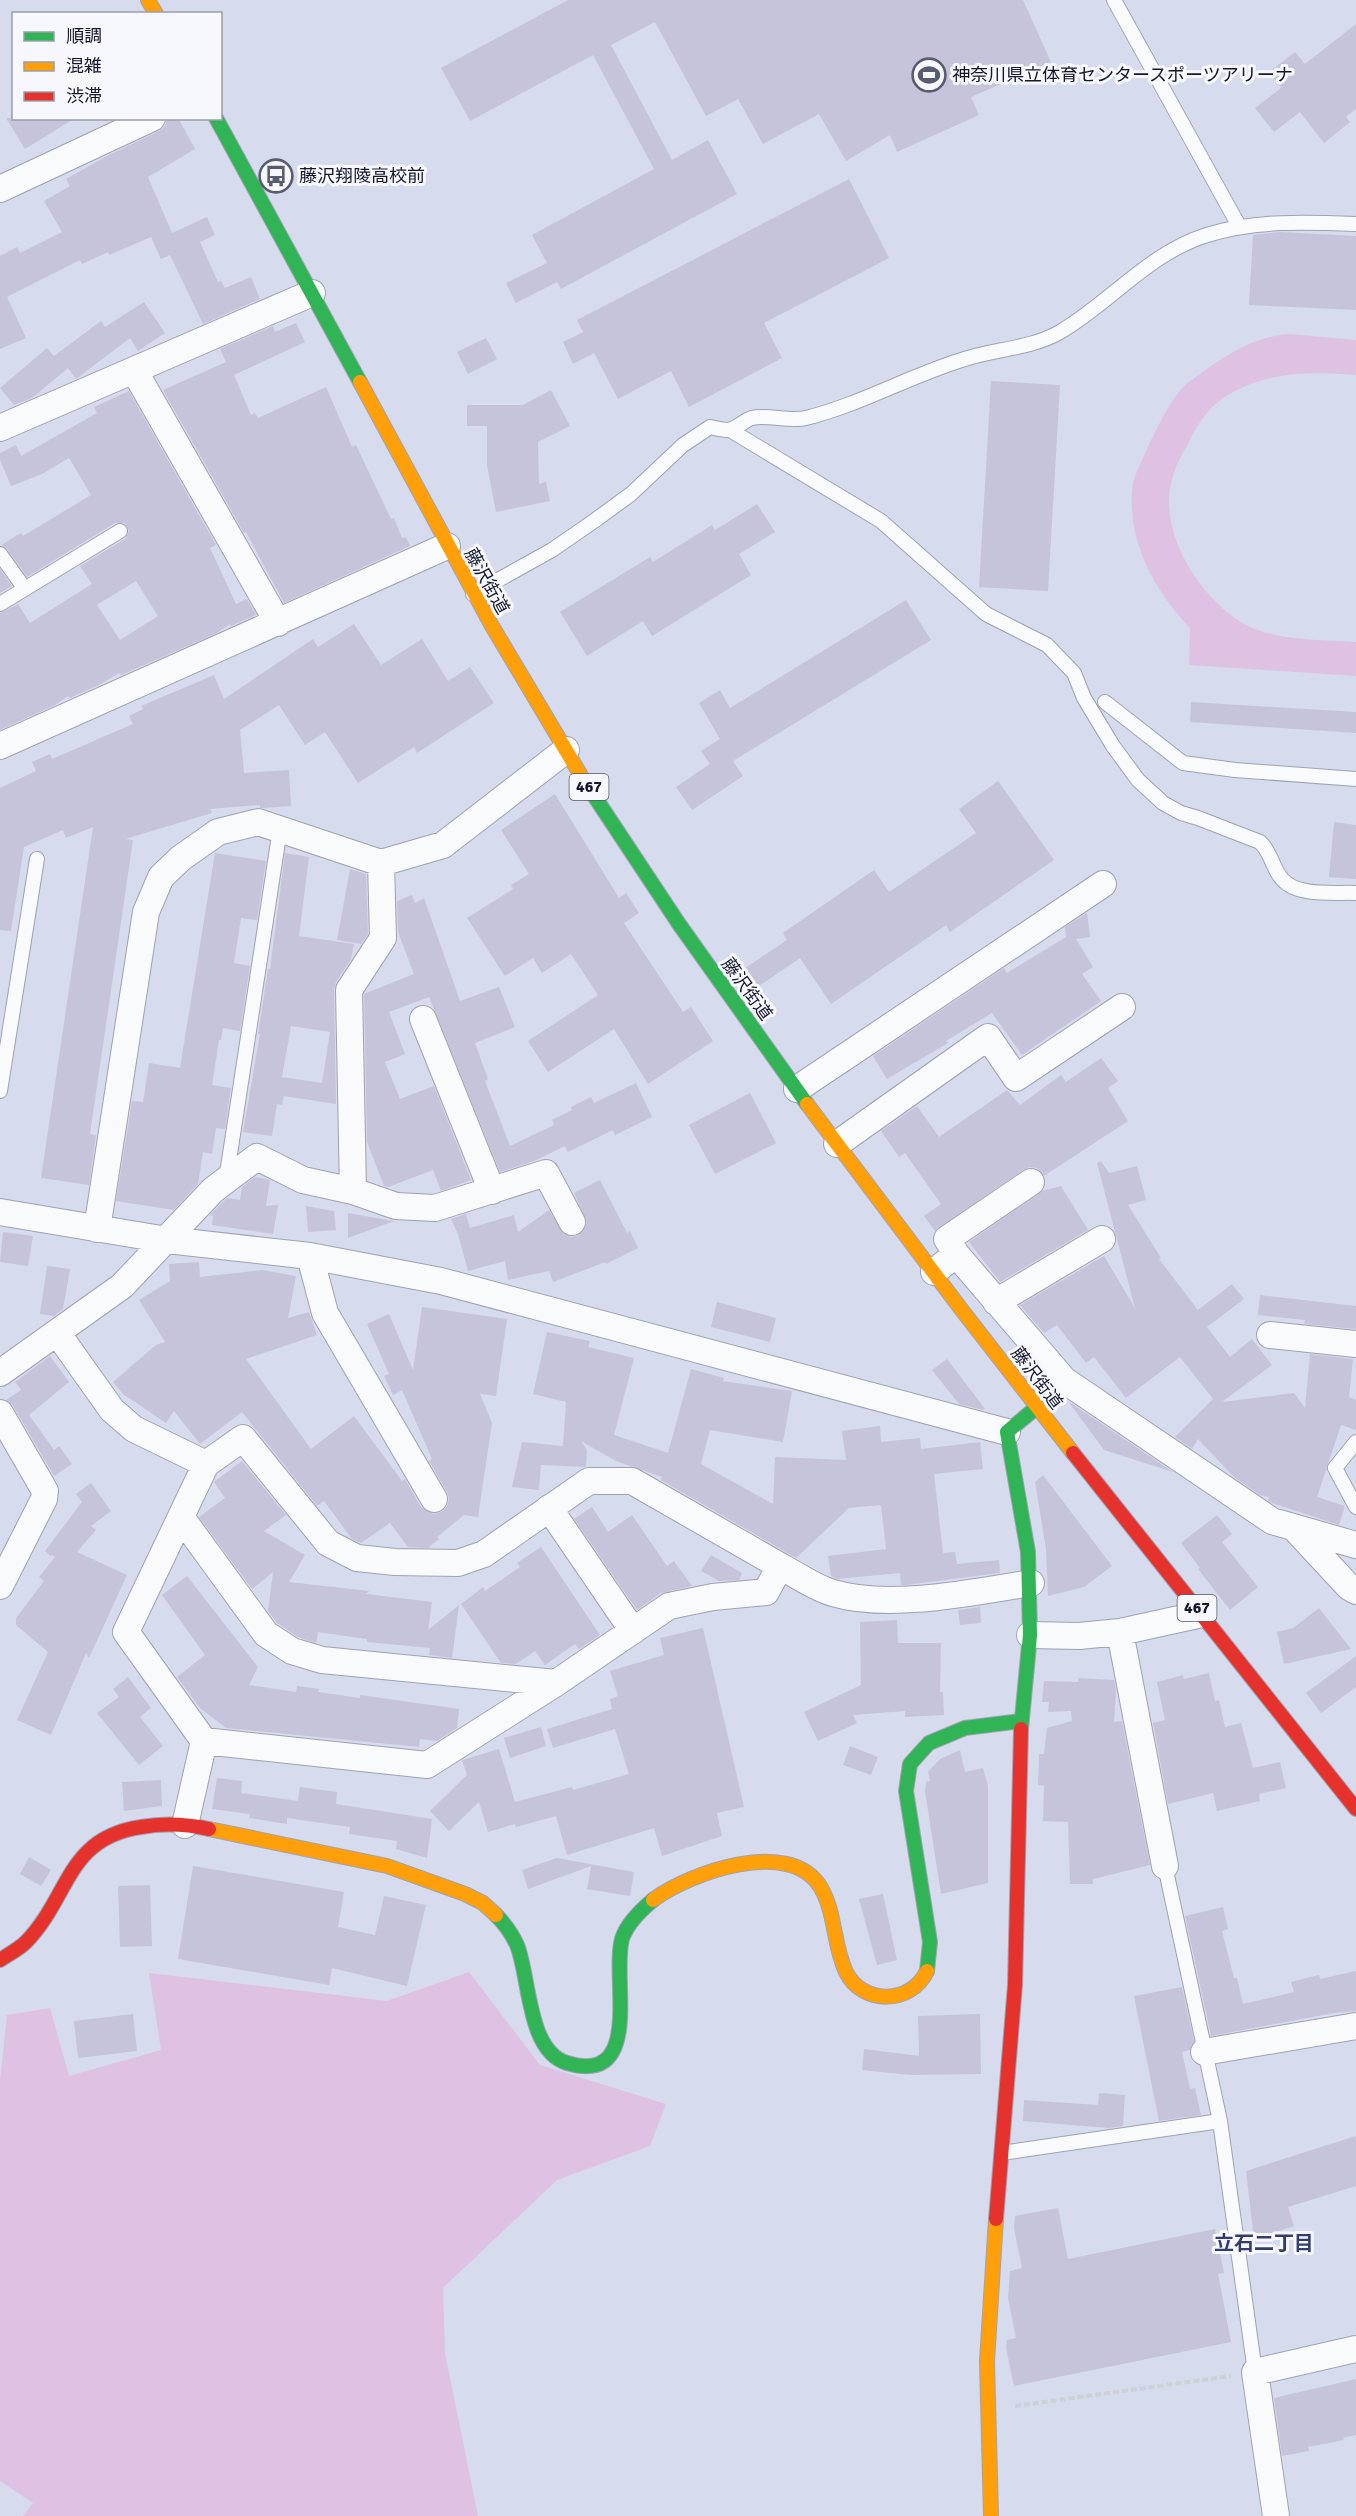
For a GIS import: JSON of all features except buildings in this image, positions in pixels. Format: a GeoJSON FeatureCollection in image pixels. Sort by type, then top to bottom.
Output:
{"type":"FeatureCollection","features":[{"type":"Feature","properties":{"kind":"main road","name":"藤沢街道"},"geometry":{"type":"LineString","coordinates":[[217,120],[473,594],[566,750],[710,970],[837,1144],[1037,1407],[1356,1809]]}},
{"type":"Feature","properties":{"kind":"main road"},"geometry":{"type":"LineString","coordinates":[[992,2516],[987,2361],[990,2291],[1015,1985],[1021,1721],[1030,1635],[1031,1583],[1029,1552],[1007,1432],[1037,1407]]}},
{"type":"Feature","properties":{"kind":"main road"},"geometry":{"type":"LineString","coordinates":[[0,1960],[28,1941],[85,1854],[103,1838],[131,1828],[185,1825],[380,1864],[466,1893],[480,1901],[500,1919],[517,1946],[537,2030],[543,2044],[564,2063],[578,2066],[594,2065],[605,2060],[615,2051],[620,2038],[618,1957],[622,1940],[630,1924],[651,1901],[667,1890],[723,1868],[778,1862],[794,1865],[809,1874],[821,1887],[827,1902],[844,1970],[863,1992],[880,1998],[897,1996],[914,1988],[924,1978],[931,1960],[906,1791],[910,1764],[929,1743],[965,1728],[1021,1721]]}},
{"type":"Feature","properties":{"kind":"street"},"geometry":{"type":"LineString","coordinates":[[0,189],[148,120]]}},
{"type":"Feature","properties":{"kind":"street"},"geometry":{"type":"LineString","coordinates":[[3,423],[134,370],[312,293]]}},
{"type":"Feature","properties":{"kind":"street"},"geometry":{"type":"LineString","coordinates":[[134,370],[278,622]]}},
{"type":"Feature","properties":{"kind":"street"},"geometry":{"type":"LineString","coordinates":[[0,746],[447,546]]}},
{"type":"Feature","properties":{"kind":"street"},"geometry":{"type":"LineString","coordinates":[[97,1229],[146,912],[161,877],[181,858],[218,832],[258,822],[381,862],[443,845],[566,750]]}},
{"type":"Feature","properties":{"kind":"street"},"geometry":{"type":"LineString","coordinates":[[353,1191],[349,990],[383,938],[381,862]]}},
{"type":"Feature","properties":{"kind":"street"},"geometry":{"type":"LineString","coordinates":[[797,1089],[1103,884]]}},
{"type":"Feature","properties":{"kind":"street"},"geometry":{"type":"LineString","coordinates":[[837,1144],[988,1037],[1016,1078],[1122,1007]]}},
{"type":"Feature","properties":{"kind":"street"},"geometry":{"type":"LineString","coordinates":[[423,1019],[492,1191]]}},
{"type":"Feature","properties":{"kind":"street"},"geometry":{"type":"LineString","coordinates":[[0,1373],[58,1334],[122,1286],[213,1190],[257,1157],[303,1180],[353,1191],[396,1206],[435,1208],[546,1173],[573,1222]]}},
{"type":"Feature","properties":{"kind":"street"},"geometry":{"type":"LineString","coordinates":[[1031,1182],[947,1239],[956,1254],[1064,1380],[1272,1521],[1296,1530],[1356,1545]]}},
{"type":"Feature","properties":{"kind":"street"},"geometry":{"type":"LineString","coordinates":[[0,1212],[167,1240],[310,1256],[441,1281],[1007,1432]]}},
{"type":"Feature","properties":{"kind":"street"},"geometry":{"type":"LineString","coordinates":[[996,1302],[1102,1239]]}},
{"type":"Feature","properties":{"kind":"street"},"geometry":{"type":"LineString","coordinates":[[934,1272],[956,1254]]}},
{"type":"Feature","properties":{"kind":"street"},"geometry":{"type":"LineString","coordinates":[[310,1256],[325,1313],[434,1499]]}},
{"type":"Feature","properties":{"kind":"street"},"geometry":{"type":"LineString","coordinates":[[58,1334],[112,1410],[134,1429],[206,1464]]}},
{"type":"Feature","properties":{"kind":"street"},"geometry":{"type":"LineString","coordinates":[[1270,1335],[1356,1344]]}},
{"type":"Feature","properties":{"kind":"street"},"geometry":{"type":"LineString","coordinates":[[0,1413],[45,1491],[44,1499],[0,1586]]}},
{"type":"Feature","properties":{"kind":"street"},"geometry":{"type":"LineString","coordinates":[[185,1825],[204,1741],[126,1632],[206,1464],[243,1438],[328,1543],[357,1558],[395,1562],[458,1563],[484,1554],[589,1481],[632,1481],[780,1566],[832,1593],[864,1599],[924,1599],[1031,1583]]}},
{"type":"Feature","properties":{"kind":"street"},"geometry":{"type":"LineString","coordinates":[[549,1508],[633,1631]]}},
{"type":"Feature","properties":{"kind":"street"},"geometry":{"type":"LineString","coordinates":[[181,1517],[266,1634],[292,1651],[322,1660],[556,1683]]}},
{"type":"Feature","properties":{"kind":"street"},"geometry":{"type":"LineString","coordinates":[[1296,1530],[1349,1587],[1356,1591]]}},
{"type":"Feature","properties":{"kind":"street"},"geometry":{"type":"LineString","coordinates":[[204,1741],[427,1764],[556,1683],[669,1606],[713,1597],[766,1592],[780,1566]]}},
{"type":"Feature","properties":{"kind":"street"},"geometry":{"type":"LineString","coordinates":[[1030,1635],[1078,1636],[1120,1632],[1202,1614]]}},
{"type":"Feature","properties":{"kind":"street"},"geometry":{"type":"LineString","coordinates":[[1120,1632],[1165,1866]]}},
{"type":"Feature","properties":{"kind":"street"},"geometry":{"type":"LineString","coordinates":[[1204,2052],[1356,2026]]}},
{"type":"Feature","properties":{"kind":"street"},"geometry":{"type":"LineString","coordinates":[[1276,2516],[1255,2372],[1356,2349]]}},
{"type":"Feature","properties":{"kind":"lane"},"geometry":{"type":"LineString","coordinates":[[1113,0],[1239,226]]}},
{"type":"Feature","properties":{"kind":"lane"},"geometry":{"type":"LineString","coordinates":[[730,430],[753,417],[803,419],[836,410],[969,357],[1014,348],[1057,333],[1089,313],[1151,262],[1178,246],[1239,226],[1284,223],[1356,224]]}},
{"type":"Feature","properties":{"kind":"lane"},"geometry":{"type":"LineString","coordinates":[[473,594],[552,550],[594,521],[631,494],[683,445],[710,427],[730,430],[881,521],[986,614],[1047,645],[1074,673],[1084,698],[1131,772],[1163,803],[1181,813],[1260,842],[1268,849],[1281,879],[1294,889],[1356,893]]}},
{"type":"Feature","properties":{"kind":"lane"},"geometry":{"type":"LineString","coordinates":[[0,604],[120,531]]}},
{"type":"Feature","properties":{"kind":"lane"},"geometry":{"type":"LineString","coordinates":[[0,554],[25,589]]}},
{"type":"Feature","properties":{"kind":"lane"},"geometry":{"type":"LineString","coordinates":[[1105,702],[1183,763],[1235,770],[1356,779]]}},
{"type":"Feature","properties":{"kind":"lane"},"geometry":{"type":"LineString","coordinates":[[226,1181],[280,829]]}},
{"type":"Feature","properties":{"kind":"lane"},"geometry":{"type":"LineString","coordinates":[[0,1091],[37,859]]}},
{"type":"Feature","properties":{"kind":"lane"},"geometry":{"type":"LineString","coordinates":[[1356,1442],[1335,1468],[1356,1507]]}},
{"type":"Feature","properties":{"kind":"lane"},"geometry":{"type":"LineString","coordinates":[[1165,1866],[1220,2121],[1255,2372]]}},
{"type":"Feature","properties":{"kind":"lane"},"geometry":{"type":"LineString","coordinates":[[1002,2153],[1220,2121]]}},
{"type":"Feature","properties":{"kind":"path"},"geometry":{"type":"LineString","coordinates":[[988,2409],[1255,2372]]}},
{"type":"Feature","properties":{"kind":"shaded area"},"geometry":{"type":"Polygon","coordinates":[[[1290,334],[1356,340],[1356,375],[1310,373],[1279,376],[1250,384],[1227,395],[1202,420],[1177,466],[1169,494],[1170,516],[1184,559],[1196,579],[1227,612],[1244,624],[1271,634],[1299,639],[1356,642],[1356,676],[1189,665],[1190,628],[1177,614],[1155,582],[1146,565],[1134,529],[1132,490],[1136,475],[1162,418],[1182,388],[1242,347],[1265,338],[1290,334]]]}},
{"type":"Feature","properties":{"kind":"shaded area"},"geometry":{"type":"Polygon","coordinates":[[[469,1972],[540,2065],[666,2104],[650,2146],[557,2180],[443,2288],[445,2353],[478,2516],[23,2516],[33,2503],[0,2481],[0,2081],[7,2015],[50,2008],[69,2076],[161,2050],[149,1973],[387,2001],[469,1972]]]}},
{"type":"Feature","properties":{"kind":"traffic: fast"},"geometry":{"type":"LineString","coordinates":[[217,120],[360,382]]}},
{"type":"Feature","properties":{"kind":"traffic: fast"},"geometry":{"type":"LineString","coordinates":[[583,779],[679,924],[807,1104]]}},
{"type":"Feature","properties":{"kind":"traffic: fast"},"geometry":{"type":"LineString","coordinates":[[1021,1729],[1030,1635],[1028,1552],[1007,1432],[1037,1407]]}},
{"type":"Feature","properties":{"kind":"traffic: fast"},"geometry":{"type":"LineString","coordinates":[[927,1971],[930,1942],[906,1791],[910,1764],[929,1743],[965,1728],[1021,1721]]}},
{"type":"Feature","properties":{"kind":"traffic: fast"},"geometry":{"type":"LineString","coordinates":[[496,1915],[508,1929],[517,1945],[532,2012],[544,2044],[554,2056],[567,2063],[591,2066],[607,2059],[616,2044],[620,2024],[622,1939],[631,1922],[653,1900]]}},
{"type":"Feature","properties":{"kind":"traffic: slow"},"geometry":{"type":"LineString","coordinates":[[148,0],[155,12]]}},
{"type":"Feature","properties":{"kind":"traffic: slow"},"geometry":{"type":"LineString","coordinates":[[360,382],[492,626],[583,779]]}},
{"type":"Feature","properties":{"kind":"traffic: slow"},"geometry":{"type":"LineString","coordinates":[[807,1104],[1073,1453]]}},
{"type":"Feature","properties":{"kind":"traffic: slow"},"geometry":{"type":"LineString","coordinates":[[209,1829],[387,1866],[465,1894],[483,1903],[496,1915]]}},
{"type":"Feature","properties":{"kind":"traffic: slow"},"geometry":{"type":"LineString","coordinates":[[653,1900],[690,1879],[739,1864],[764,1862],[787,1864],[807,1872],[821,1888],[829,1908],[846,1972],[853,1983],[863,1991],[886,1997],[899,1995],[920,1982],[927,1971]]}},
{"type":"Feature","properties":{"kind":"traffic: slow"},"geometry":{"type":"LineString","coordinates":[[991,2516],[987,2361],[996,2219]]}},
{"type":"Feature","properties":{"kind":"traffic: jam"},"geometry":{"type":"LineString","coordinates":[[1073,1453],[1356,1809]]}},
{"type":"Feature","properties":{"kind":"traffic: jam"},"geometry":{"type":"LineString","coordinates":[[996,2219],[1015,1985],[1021,1729]]}},
{"type":"Feature","properties":{"kind":"traffic: jam"},"geometry":{"type":"LineString","coordinates":[[0,1960],[26,1942],[52,1907],[83,1856],[98,1843],[116,1833],[141,1827],[175,1825],[209,1829]]}},
{"type":"Feature","properties":{"kind":"place","name":"神奈川県立体育センタースポーツアリーナ"},"geometry":{"type":"Point","coordinates":[929,75]}},
{"type":"Feature","properties":{"kind":"place","name":"藤沢翔陵高校前"},"geometry":{"type":"Point","coordinates":[276,176]}},
{"type":"Feature","properties":{"kind":"district","name":"立石二丁目"},"geometry":{"type":"Point","coordinates":[1264,2243]}}]}
